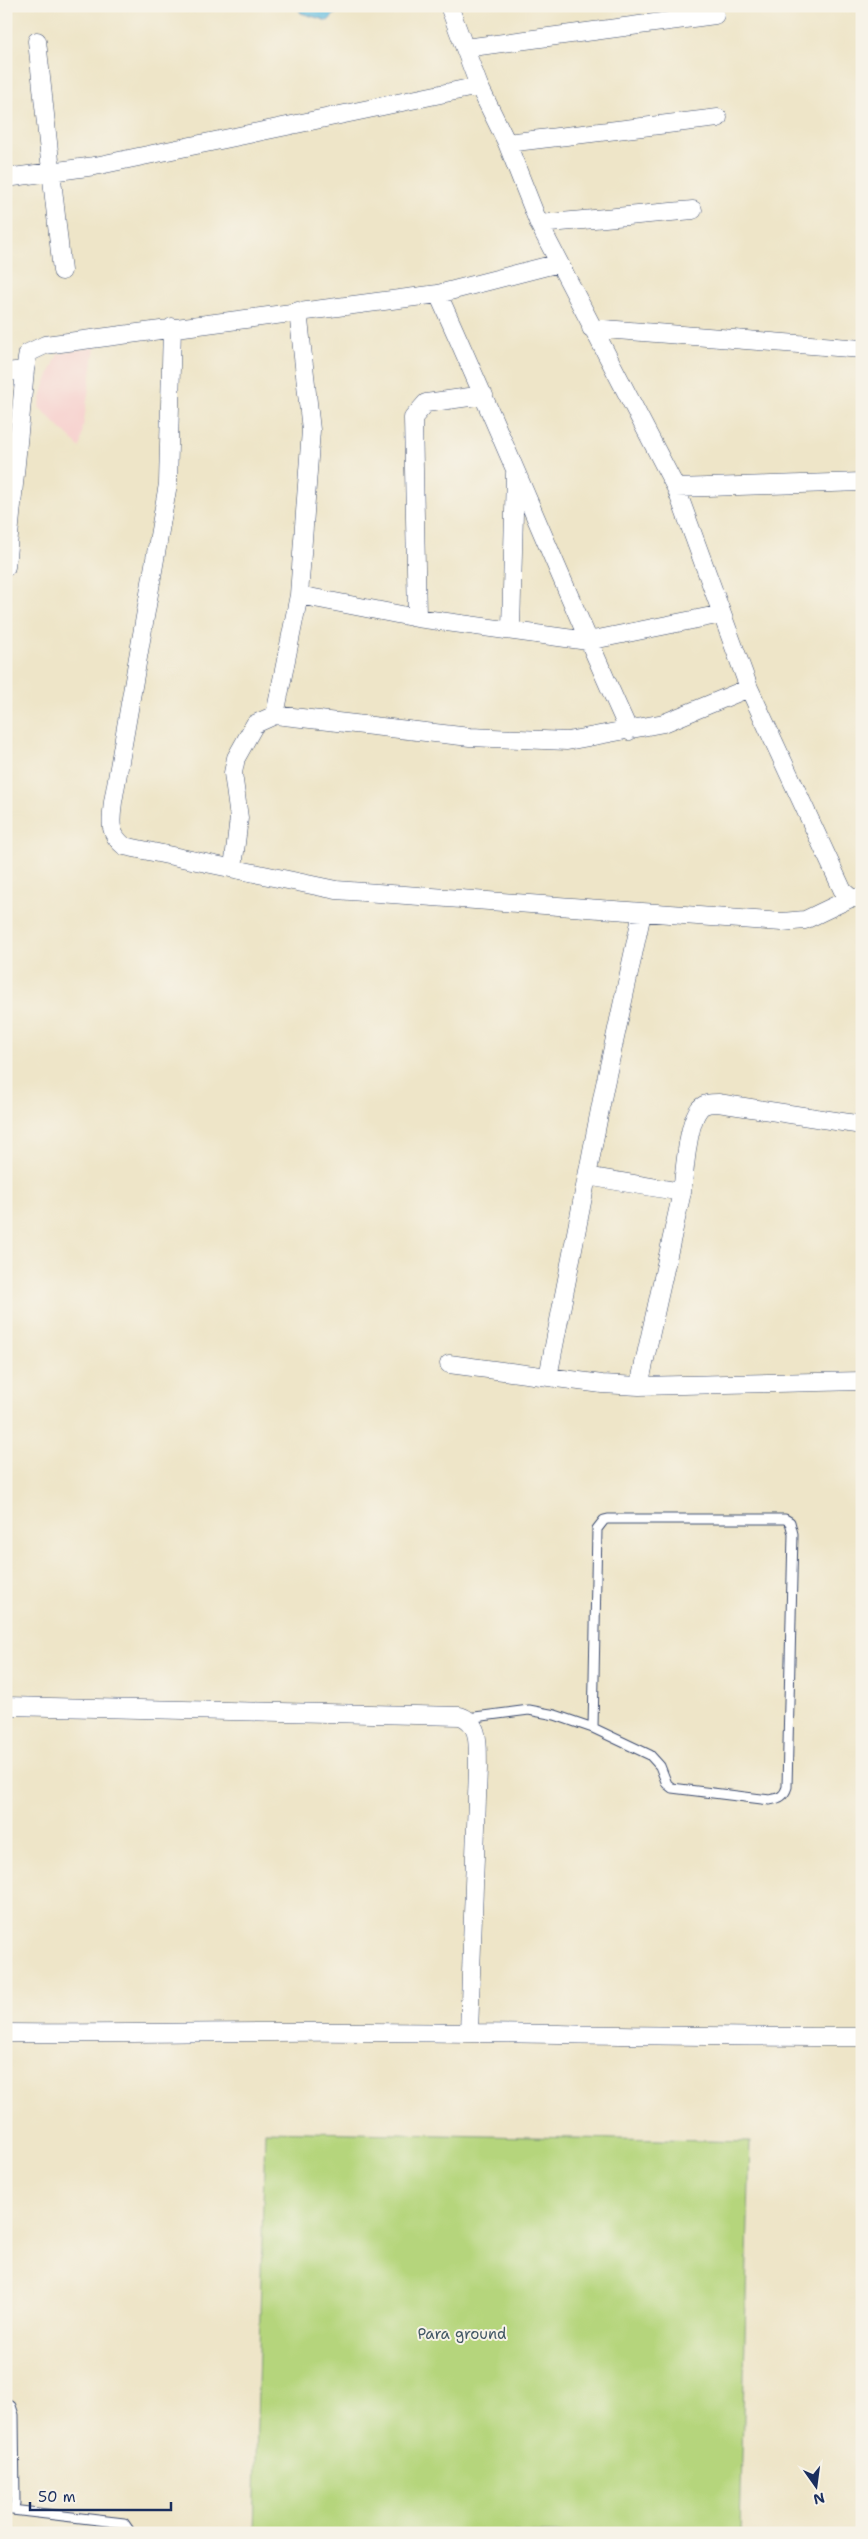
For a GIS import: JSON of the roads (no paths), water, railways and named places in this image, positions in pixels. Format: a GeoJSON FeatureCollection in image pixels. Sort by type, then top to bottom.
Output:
{"type":"FeatureCollection","features":[{"type":"Feature","properties":{"kind":"street"},"geometry":{"type":"LineString","coordinates":[[449,6],[479,86],[507,143],[539,224],[591,328],[676,488],[749,688],[843,891],[857,898]]}},
{"type":"Feature","properties":{"kind":"street"},"geometry":{"type":"LineString","coordinates":[[465,48],[715,15]]}},
{"type":"Feature","properties":{"kind":"street"},"geometry":{"type":"LineString","coordinates":[[38,40],[50,172],[62,271]]}},
{"type":"Feature","properties":{"kind":"street"},"geometry":{"type":"LineString","coordinates":[[6,178],[95,166],[479,86]]}},
{"type":"Feature","properties":{"kind":"street"},"geometry":{"type":"LineString","coordinates":[[507,143],[718,118]]}},
{"type":"Feature","properties":{"kind":"street"},"geometry":{"type":"LineString","coordinates":[[539,224],[693,210]]}},
{"type":"Feature","properties":{"kind":"street"},"geometry":{"type":"LineString","coordinates":[[6,567],[28,353],[45,345],[172,327],[438,294],[559,263]]}},
{"type":"Feature","properties":{"kind":"street"},"geometry":{"type":"LineString","coordinates":[[438,294],[484,394],[588,641],[629,731]]}},
{"type":"Feature","properties":{"kind":"street"},"geometry":{"type":"LineString","coordinates":[[275,715],[299,595],[311,430],[298,312]]}},
{"type":"Feature","properties":{"kind":"street"},"geometry":{"type":"LineString","coordinates":[[172,327],[168,484],[111,824],[115,838],[124,846],[336,890],[642,913],[782,922],[804,920],[857,898]]}},
{"type":"Feature","properties":{"kind":"street"},"geometry":{"type":"LineString","coordinates":[[591,328],[862,349]]}},
{"type":"Feature","properties":{"kind":"street"},"geometry":{"type":"LineString","coordinates":[[6,372],[25,370]]}},
{"type":"Feature","properties":{"kind":"street"},"geometry":{"type":"LineString","coordinates":[[417,618],[413,418],[426,403],[484,394]]}},
{"type":"Feature","properties":{"kind":"street"},"geometry":{"type":"LineString","coordinates":[[511,630],[515,468]]}},
{"type":"Feature","properties":{"kind":"street"},"geometry":{"type":"LineString","coordinates":[[676,488],[862,482]]}},
{"type":"Feature","properties":{"kind":"street"},"geometry":{"type":"LineString","coordinates":[[299,595],[417,618],[588,641],[722,614]]}},
{"type":"Feature","properties":{"kind":"street"},"geometry":{"type":"LineString","coordinates":[[232,868],[239,818],[233,773],[236,758],[255,724],[275,715],[358,726],[568,742],[664,723],[749,688]]}},
{"type":"Feature","properties":{"kind":"street"},"geometry":{"type":"LineString","coordinates":[[548,1377],[587,1176],[642,913]]}},
{"type":"Feature","properties":{"kind":"street"},"geometry":{"type":"LineString","coordinates":[[639,1386],[682,1192],[693,1123],[699,1109],[706,1104],[718,1103],[862,1125]]}},
{"type":"Feature","properties":{"kind":"street"},"geometry":{"type":"LineString","coordinates":[[587,1176],[682,1192]]}},
{"type":"Feature","properties":{"kind":"street"},"geometry":{"type":"LineString","coordinates":[[449,1364],[602,1384],[639,1386],[862,1381]]}},
{"type":"Feature","properties":{"kind":"street"},"geometry":{"type":"LineString","coordinates":[[6,1706],[460,1716],[467,1718],[477,1733],[478,1768],[469,2033]]}},
{"type":"Feature","properties":{"kind":"street"},"geometry":{"type":"LineString","coordinates":[[6,2033],[469,2033],[675,2037],[862,2037]]}},
{"type":"Feature","properties":{"kind":"lane"},"geometry":{"type":"LineString","coordinates":[[467,1718],[529,1710],[555,1715],[593,1728],[650,1755],[660,1766],[667,1784],[672,1788],[770,1800],[785,1794],[787,1787],[793,1534],[790,1522],[785,1519],[608,1519],[599,1524],[597,1529],[593,1728]]}},
{"type":"Feature","properties":{"kind":"lane"},"geometry":{"type":"LineString","coordinates":[[6,2403],[11,2406],[14,2415],[15,2503],[9,2510]]}},
{"type":"Feature","properties":{"kind":"lane"},"geometry":{"type":"LineString","coordinates":[[9,2510],[124,2523],[131,2533]]}},
{"type":"Feature","properties":{"kind":"water"},"geometry":{"type":"Polygon","coordinates":[[[297,6],[343,6],[328,21],[301,13],[297,6]]]}},
{"type":"Feature","properties":{"kind":"park label","name":"Para ground"},"geometry":{"type":"Point","coordinates":[462,2334]}}]}
